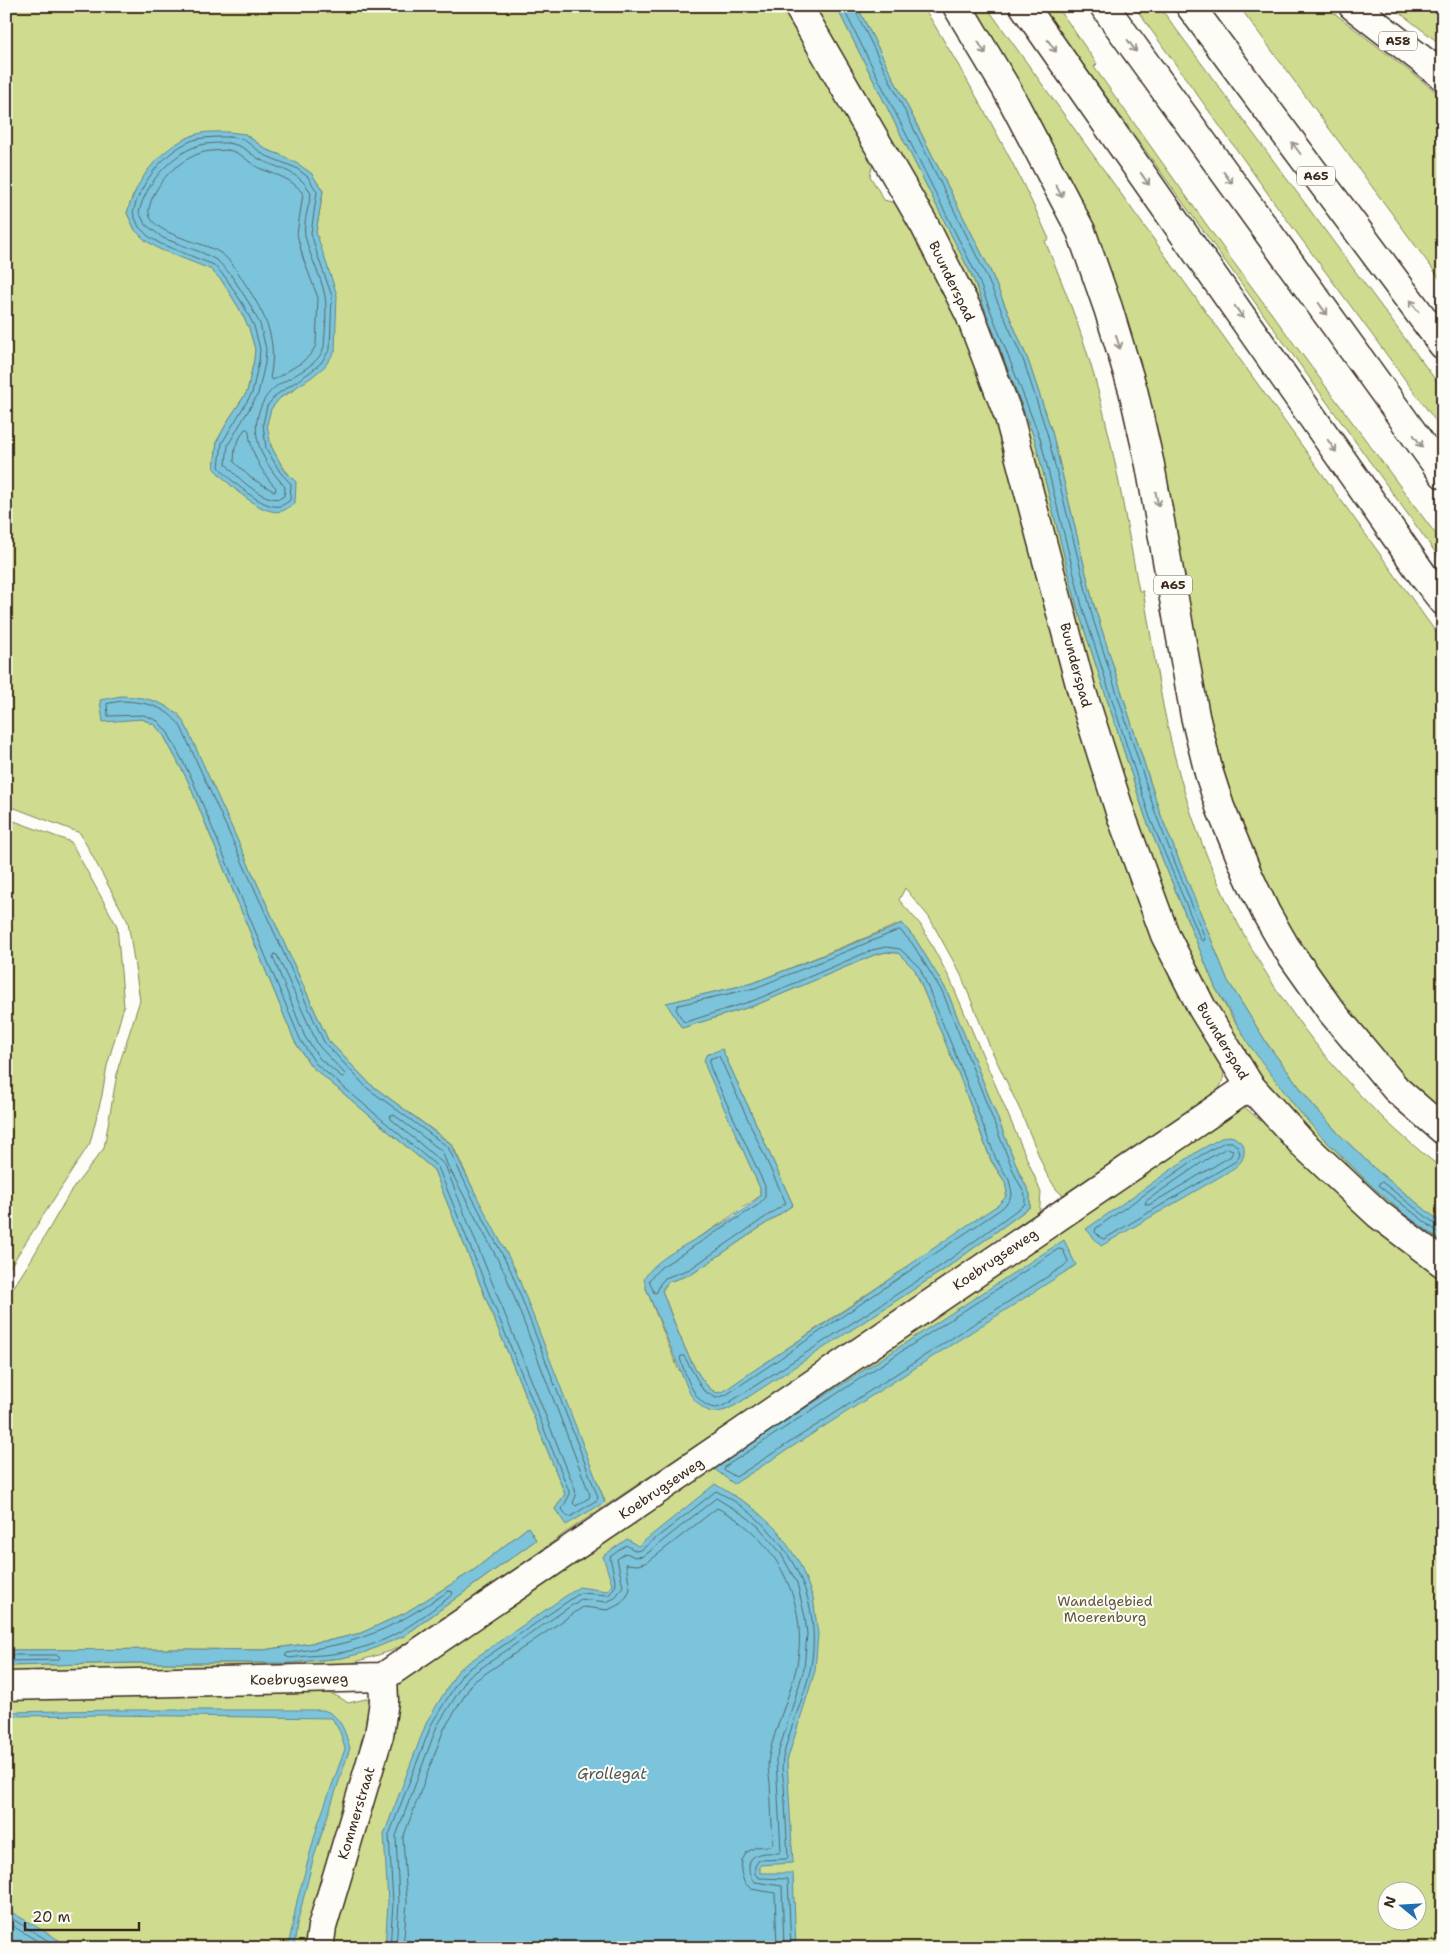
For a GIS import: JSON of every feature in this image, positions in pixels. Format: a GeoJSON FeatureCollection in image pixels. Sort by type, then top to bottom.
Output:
{"type":"FeatureCollection","features":[{"type":"Feature","properties":{"kind":"main road","name":"Buunderspad"},"geometry":{"type":"LineString","coordinates":[[798,6],[925,226],[970,315],[1009,417],[1082,692],[1121,816],[1165,935],[1202,1008],[1250,1086],[1303,1144],[1378,1214],[1443,1263]]}},
{"type":"Feature","properties":{"kind":"main road","name":"A65"},"geometry":{"type":"LineString","coordinates":[[957,6],[1006,88],[1081,232],[1108,308],[1133,390],[1150,465],[1165,540],[1184,659],[1205,754],[1220,807],[1248,876],[1285,946],[1331,1011],[1396,1089],[1443,1130]]}},
{"type":"Feature","properties":{"kind":"main road"},"geometry":{"type":"LineString","coordinates":[[1024,6],[1424,578],[1443,601]]}},
{"type":"Feature","properties":{"kind":"main road"},"geometry":{"type":"LineString","coordinates":[[1104,6],[1443,474]]}},
{"type":"Feature","properties":{"kind":"main road","name":"A65"},"geometry":{"type":"LineString","coordinates":[[1190,6],[1443,345]]}},
{"type":"Feature","properties":{"kind":"main road","name":"A58"},"geometry":{"type":"LineString","coordinates":[[1353,6],[1443,76]]}},
{"type":"Feature","properties":{"kind":"main road","name":"Koebrugseweg"},"geometry":{"type":"LineString","coordinates":[[6,1686],[383,1677],[1250,1086]]}},
{"type":"Feature","properties":{"kind":"main road","name":"Kommerstraat"},"geometry":{"type":"LineString","coordinates":[[319,1948],[322,1927],[379,1735],[384,1701],[383,1677]]}},
{"type":"Feature","properties":{"kind":"green space"},"geometry":{"type":"Polygon","coordinates":[[[6,6],[784,6],[874,159],[870,176],[884,200],[899,204],[946,289],[1008,447],[1224,1072],[1223,1080],[1216,1096],[1069,1196],[1061,1194],[1046,1173],[1021,1112],[990,1047],[961,975],[929,917],[905,888],[899,900],[920,924],[950,979],[1036,1180],[1041,1193],[1039,1216],[565,1533],[430,1632],[391,1651],[349,1664],[6,1674],[6,1666],[132,1663],[290,1663],[342,1658],[404,1636],[536,1540],[528,1527],[474,1570],[405,1613],[361,1633],[332,1640],[263,1650],[6,1650],[6,1299],[71,1191],[104,1148],[118,1068],[140,1000],[128,922],[80,833],[12,807],[6,807],[6,6]],[[245,134],[148,170],[132,197],[127,213],[135,230],[145,240],[210,269],[222,281],[249,328],[255,349],[247,392],[217,441],[214,469],[239,493],[296,482],[281,464],[270,442],[267,418],[280,398],[294,390],[321,253],[316,232],[323,191],[311,173],[281,155],[267,150],[245,134]],[[178,713],[128,719],[142,719],[155,725],[164,736],[188,781],[295,1042],[311,1066],[434,1170],[565,1494],[555,1509],[566,1524],[605,1501],[476,1195],[452,1144],[370,1084],[328,1040],[178,713]],[[902,923],[753,983],[667,1003],[682,1028],[756,1005],[874,955],[886,952],[898,953],[915,970],[959,1075],[991,1161],[1005,1182],[1007,1192],[999,1205],[724,1391],[717,1393],[708,1387],[692,1363],[662,1291],[668,1282],[692,1274],[793,1205],[722,1049],[704,1061],[760,1188],[760,1196],[711,1230],[667,1256],[646,1288],[678,1369],[724,1411],[945,1269],[1030,1207],[1030,1194],[1019,1172],[947,991],[916,940],[902,923]]]}},
{"type":"Feature","properties":{"kind":"green space"},"geometry":{"type":"Polygon","coordinates":[[[809,6],[836,6],[973,278],[1035,440],[1077,607],[1146,819],[1215,987],[1232,1018],[1319,1134],[1374,1188],[1403,1213],[1443,1242],[1443,1254],[1366,1193],[1263,1080],[1244,1055],[1196,973],[1137,824],[1108,741],[1039,492],[809,6]]]}},
{"type":"Feature","properties":{"kind":"green space"},"geometry":{"type":"Polygon","coordinates":[[[857,6],[923,6],[990,121],[1021,179],[1049,239],[1045,241],[1067,295],[1095,379],[1116,469],[1139,591],[1143,591],[1168,728],[1179,773],[1197,830],[1220,886],[1247,940],[1278,992],[1314,1042],[1353,1088],[1396,1130],[1443,1169],[1443,1224],[1374,1168],[1338,1133],[1313,1105],[1268,1045],[1228,981],[1160,813],[1093,602],[1052,432],[1028,360],[990,270],[857,6]]]}},
{"type":"Feature","properties":{"kind":"green space"},"geometry":{"type":"Polygon","coordinates":[[[971,6],[986,6],[1443,642],[1443,1112],[1410,1081],[1350,1014],[1298,939],[1256,859],[1234,802],[1213,728],[1190,617],[1162,453],[1153,413],[1131,336],[1105,264],[1060,161],[1030,105],[971,6]]]}},
{"type":"Feature","properties":{"kind":"green space"},"geometry":{"type":"Polygon","coordinates":[[[1041,6],[1057,6],[1097,64],[1094,67],[1231,259],[1443,544],[1443,563],[1041,6]]]}},
{"type":"Feature","properties":{"kind":"green space"},"geometry":{"type":"Polygon","coordinates":[[[1134,6],[1159,6],[1443,390],[1443,431],[1274,202],[1134,6]]]}},
{"type":"Feature","properties":{"kind":"green space"},"geometry":{"type":"Polygon","coordinates":[[[1239,6],[1325,6],[1443,97],[1443,283],[1239,6]]]}},
{"type":"Feature","properties":{"kind":"green space"},"geometry":{"type":"Polygon","coordinates":[[[1391,6],[1443,6],[1443,46],[1391,6]]]}},
{"type":"Feature","properties":{"kind":"green space"},"geometry":{"type":"Polygon","coordinates":[[[6,818],[71,842],[117,926],[124,1006],[107,1066],[90,1143],[6,1273],[6,818]]]}},
{"type":"Feature","properties":{"kind":"green space","name":"Wandelgebied Moerenburg"},"geometry":{"type":"Polygon","coordinates":[[[1242,1105],[1443,1275],[1443,1948],[6,1948],[6,1696],[315,1692],[332,1694],[348,1703],[379,1696],[1242,1105]]]}},
{"type":"Feature","properties":{"kind":"water"},"geometry":{"type":"Polygon","coordinates":[[[836,6],[857,6],[990,270],[1028,360],[1052,432],[1093,602],[1160,813],[1228,981],[1268,1045],[1313,1105],[1338,1133],[1374,1168],[1443,1224],[1443,1242],[1403,1213],[1374,1188],[1319,1134],[1294,1105],[1250,1046],[1215,987],[1146,819],[1077,607],[1035,440],[973,278],[836,6]]]}},
{"type":"Feature","properties":{"kind":"water"},"geometry":{"type":"Polygon","coordinates":[[[229,132],[245,134],[267,150],[298,164],[311,173],[323,191],[316,232],[337,295],[335,351],[325,366],[280,398],[271,409],[267,424],[271,446],[284,470],[296,482],[295,503],[282,511],[264,509],[255,504],[236,490],[214,469],[217,441],[247,392],[254,360],[255,349],[249,328],[239,308],[222,281],[210,269],[159,249],[145,240],[135,230],[127,213],[131,200],[143,177],[160,156],[170,148],[198,134],[229,132]]]}},
{"type":"Feature","properties":{"kind":"water"},"geometry":{"type":"Polygon","coordinates":[[[121,696],[149,699],[157,702],[172,710],[185,724],[328,1040],[370,1084],[451,1144],[515,1269],[605,1502],[566,1525],[555,1509],[565,1494],[434,1170],[311,1066],[295,1042],[188,781],[164,736],[155,725],[142,719],[103,722],[100,700],[121,696]]]}},
{"type":"Feature","properties":{"kind":"water"},"geometry":{"type":"Polygon","coordinates":[[[902,923],[916,940],[947,991],[1019,1172],[1030,1194],[1030,1207],[945,1269],[736,1405],[722,1411],[710,1412],[700,1406],[690,1394],[644,1279],[662,1259],[714,1229],[753,1203],[760,1196],[760,1188],[706,1068],[704,1061],[706,1055],[722,1049],[793,1205],[692,1274],[668,1282],[662,1290],[692,1363],[700,1377],[717,1393],[724,1391],[835,1317],[998,1205],[1005,1198],[1007,1192],[1005,1182],[991,1160],[959,1075],[915,970],[898,953],[886,952],[874,955],[756,1005],[682,1028],[666,1003],[753,983],[902,923]]]}},
{"type":"Feature","properties":{"kind":"water"},"geometry":{"type":"Polygon","coordinates":[[[1223,1137],[1234,1137],[1243,1144],[1244,1150],[1240,1163],[1232,1169],[1101,1246],[1086,1229],[1198,1151],[1223,1137]]]}},
{"type":"Feature","properties":{"kind":"water"},"geometry":{"type":"Polygon","coordinates":[[[1064,1240],[1076,1265],[734,1484],[713,1468],[1064,1240]]]}},
{"type":"Feature","properties":{"kind":"water","name":"Grollegat"},"geometry":{"type":"Polygon","coordinates":[[[715,1484],[751,1506],[778,1531],[799,1562],[813,1597],[818,1634],[815,1671],[787,1761],[793,1863],[760,1865],[760,1873],[793,1873],[796,1948],[385,1948],[388,1903],[384,1834],[427,1721],[459,1669],[579,1587],[607,1591],[612,1585],[603,1556],[627,1539],[638,1546],[715,1484]]]}},
{"type":"Feature","properties":{"kind":"water"},"geometry":{"type":"Polygon","coordinates":[[[528,1527],[536,1540],[404,1636],[363,1653],[342,1658],[290,1663],[132,1663],[6,1666],[6,1650],[263,1650],[332,1640],[361,1633],[405,1613],[474,1570],[528,1527]]]}},
{"type":"Feature","properties":{"kind":"water"},"geometry":{"type":"Polygon","coordinates":[[[323,1710],[329,1712],[338,1720],[344,1730],[350,1748],[313,1860],[297,1924],[294,1948],[288,1948],[297,1901],[318,1824],[345,1749],[340,1732],[332,1718],[105,1715],[6,1716],[6,1712],[323,1710]]]}},
{"type":"Feature","properties":{"kind":"water"},"geometry":{"type":"Polygon","coordinates":[[[6,1909],[59,1940],[68,1948],[6,1947],[6,1909]]]}}]}
